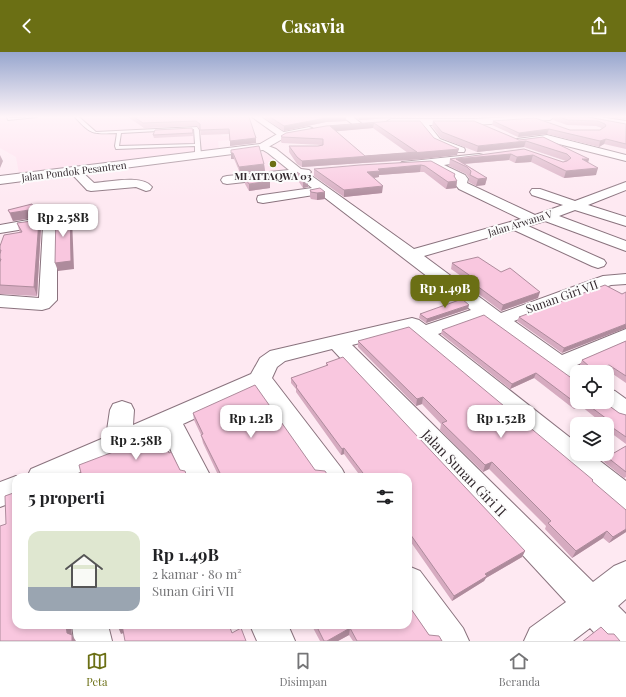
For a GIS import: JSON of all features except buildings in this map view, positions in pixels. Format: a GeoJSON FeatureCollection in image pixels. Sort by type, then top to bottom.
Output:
{"type":"FeatureCollection","features":[{"type":"Feature","properties":{"kind":"street","name":"Jalan Pondok Pesantren"},"geometry":{"type":"LineString","coordinates":[[0,180],[76,172],[127,160],[198,150],[272,148],[275,144]]}},
{"type":"Feature","properties":{"kind":"street"},"geometry":{"type":"LineString","coordinates":[[445,144],[475,157]]}},
{"type":"Feature","properties":{"kind":"street"},"geometry":{"type":"LineString","coordinates":[[510,153],[532,149],[523,144]]}},
{"type":"Feature","properties":{"kind":"street"},"geometry":{"type":"LineString","coordinates":[[573,144],[626,158]]}},
{"type":"Feature","properties":{"kind":"street"},"geometry":{"type":"LineString","coordinates":[[272,148],[300,173],[412,255],[469,299],[570,371]]}},
{"type":"Feature","properties":{"kind":"street"},"geometry":{"type":"LineString","coordinates":[[396,165],[432,163],[489,155]]}},
{"type":"Feature","properties":{"kind":"street"},"geometry":{"type":"LineString","coordinates":[[432,163],[461,178],[460,183],[463,186],[540,218],[626,246]]}},
{"type":"Feature","properties":{"kind":"street"},"geometry":{"type":"LineString","coordinates":[[227,180],[315,171]]}},
{"type":"Feature","properties":{"kind":"street"},"geometry":{"type":"LineString","coordinates":[[76,172],[91,187],[138,183],[146,187]]}},
{"type":"Feature","properties":{"kind":"street","name":"Jalan Arwana V"},"geometry":{"type":"LineString","coordinates":[[412,255],[540,218],[626,186]]}},
{"type":"Feature","properties":{"kind":"street"},"geometry":{"type":"LineString","coordinates":[[263,199],[323,190]]}},
{"type":"Feature","properties":{"kind":"street"},"geometry":{"type":"LineString","coordinates":[[536,192],[626,222]]}},
{"type":"Feature","properties":{"kind":"street"},"geometry":{"type":"LineString","coordinates":[[0,229],[50,220],[48,300],[42,304],[0,301]]}},
{"type":"Feature","properties":{"kind":"street"},"geometry":{"type":"LineString","coordinates":[[515,225],[598,263]]}},
{"type":"Feature","properties":{"kind":"street","name":"Sunan Giri VII"},"geometry":{"type":"LineString","coordinates":[[423,332],[609,280],[626,279]]}},
{"type":"Feature","properties":{"kind":"street"},"geometry":{"type":"LineString","coordinates":[[57,473],[118,443],[260,378],[268,363],[278,356],[410,325],[416,326],[626,498]]}},
{"type":"Feature","properties":{"kind":"street"},"geometry":{"type":"LineString","coordinates":[[560,364],[626,335]]}},
{"type":"Feature","properties":{"kind":"street","name":"Jalan Sunan Giri II"},"geometry":{"type":"LineString","coordinates":[[337,342],[626,640]]}},
{"type":"Feature","properties":{"kind":"street"},"geometry":{"type":"LineString","coordinates":[[260,378],[329,473]]}},
{"type":"Feature","properties":{"kind":"street"},"geometry":{"type":"LineString","coordinates":[[614,402],[626,411]]}},
{"type":"Feature","properties":{"kind":"street"},"geometry":{"type":"LineString","coordinates":[[118,443],[122,410]]}},
{"type":"Feature","properties":{"kind":"street"},"geometry":{"type":"LineString","coordinates":[[169,420],[195,473]]}},
{"type":"Feature","properties":{"kind":"street"},"geometry":{"type":"LineString","coordinates":[[0,495],[12,490]]}},
{"type":"Feature","properties":{"kind":"street"},"geometry":{"type":"LineString","coordinates":[[543,641],[626,578]]}},
{"type":"Feature","properties":{"kind":"street"},"geometry":{"type":"LineString","coordinates":[[412,589],[450,641]]}},
{"type":"Feature","properties":{"kind":"street"},"geometry":{"type":"LineString","coordinates":[[91,629],[93,641]]}},
{"type":"Feature","properties":{"kind":"street"},"geometry":{"type":"LineString","coordinates":[[270,629],[276,641]]}},
{"type":"Feature","properties":{"kind":"lane"},"geometry":{"type":"LineString","coordinates":[[117,144],[118,148],[127,149],[198,150],[198,144]]}},
{"type":"Feature","properties":{"kind":"lane"},"geometry":{"type":"LineString","coordinates":[[127,149],[127,160]]}},
{"type":"Feature","properties":{"kind":"shaded area"},"geometry":{"type":"Polygon","coordinates":[[[0,144],[218,144],[219,150],[19,174],[16,157],[0,148],[0,144]]]}},
{"type":"Feature","properties":{"kind":"shaded area","name":"MI ATTAQWA 03"},"geometry":{"type":"Polygon","coordinates":[[[264,152],[276,161],[300,172],[241,179],[238,169],[245,168],[243,160],[233,160],[233,154],[264,152]]]}},
{"type":"Feature","properties":{"kind":"place","name":"MI ATTAQWA 03"},"geometry":{"type":"Point","coordinates":[273,164]}}]}
